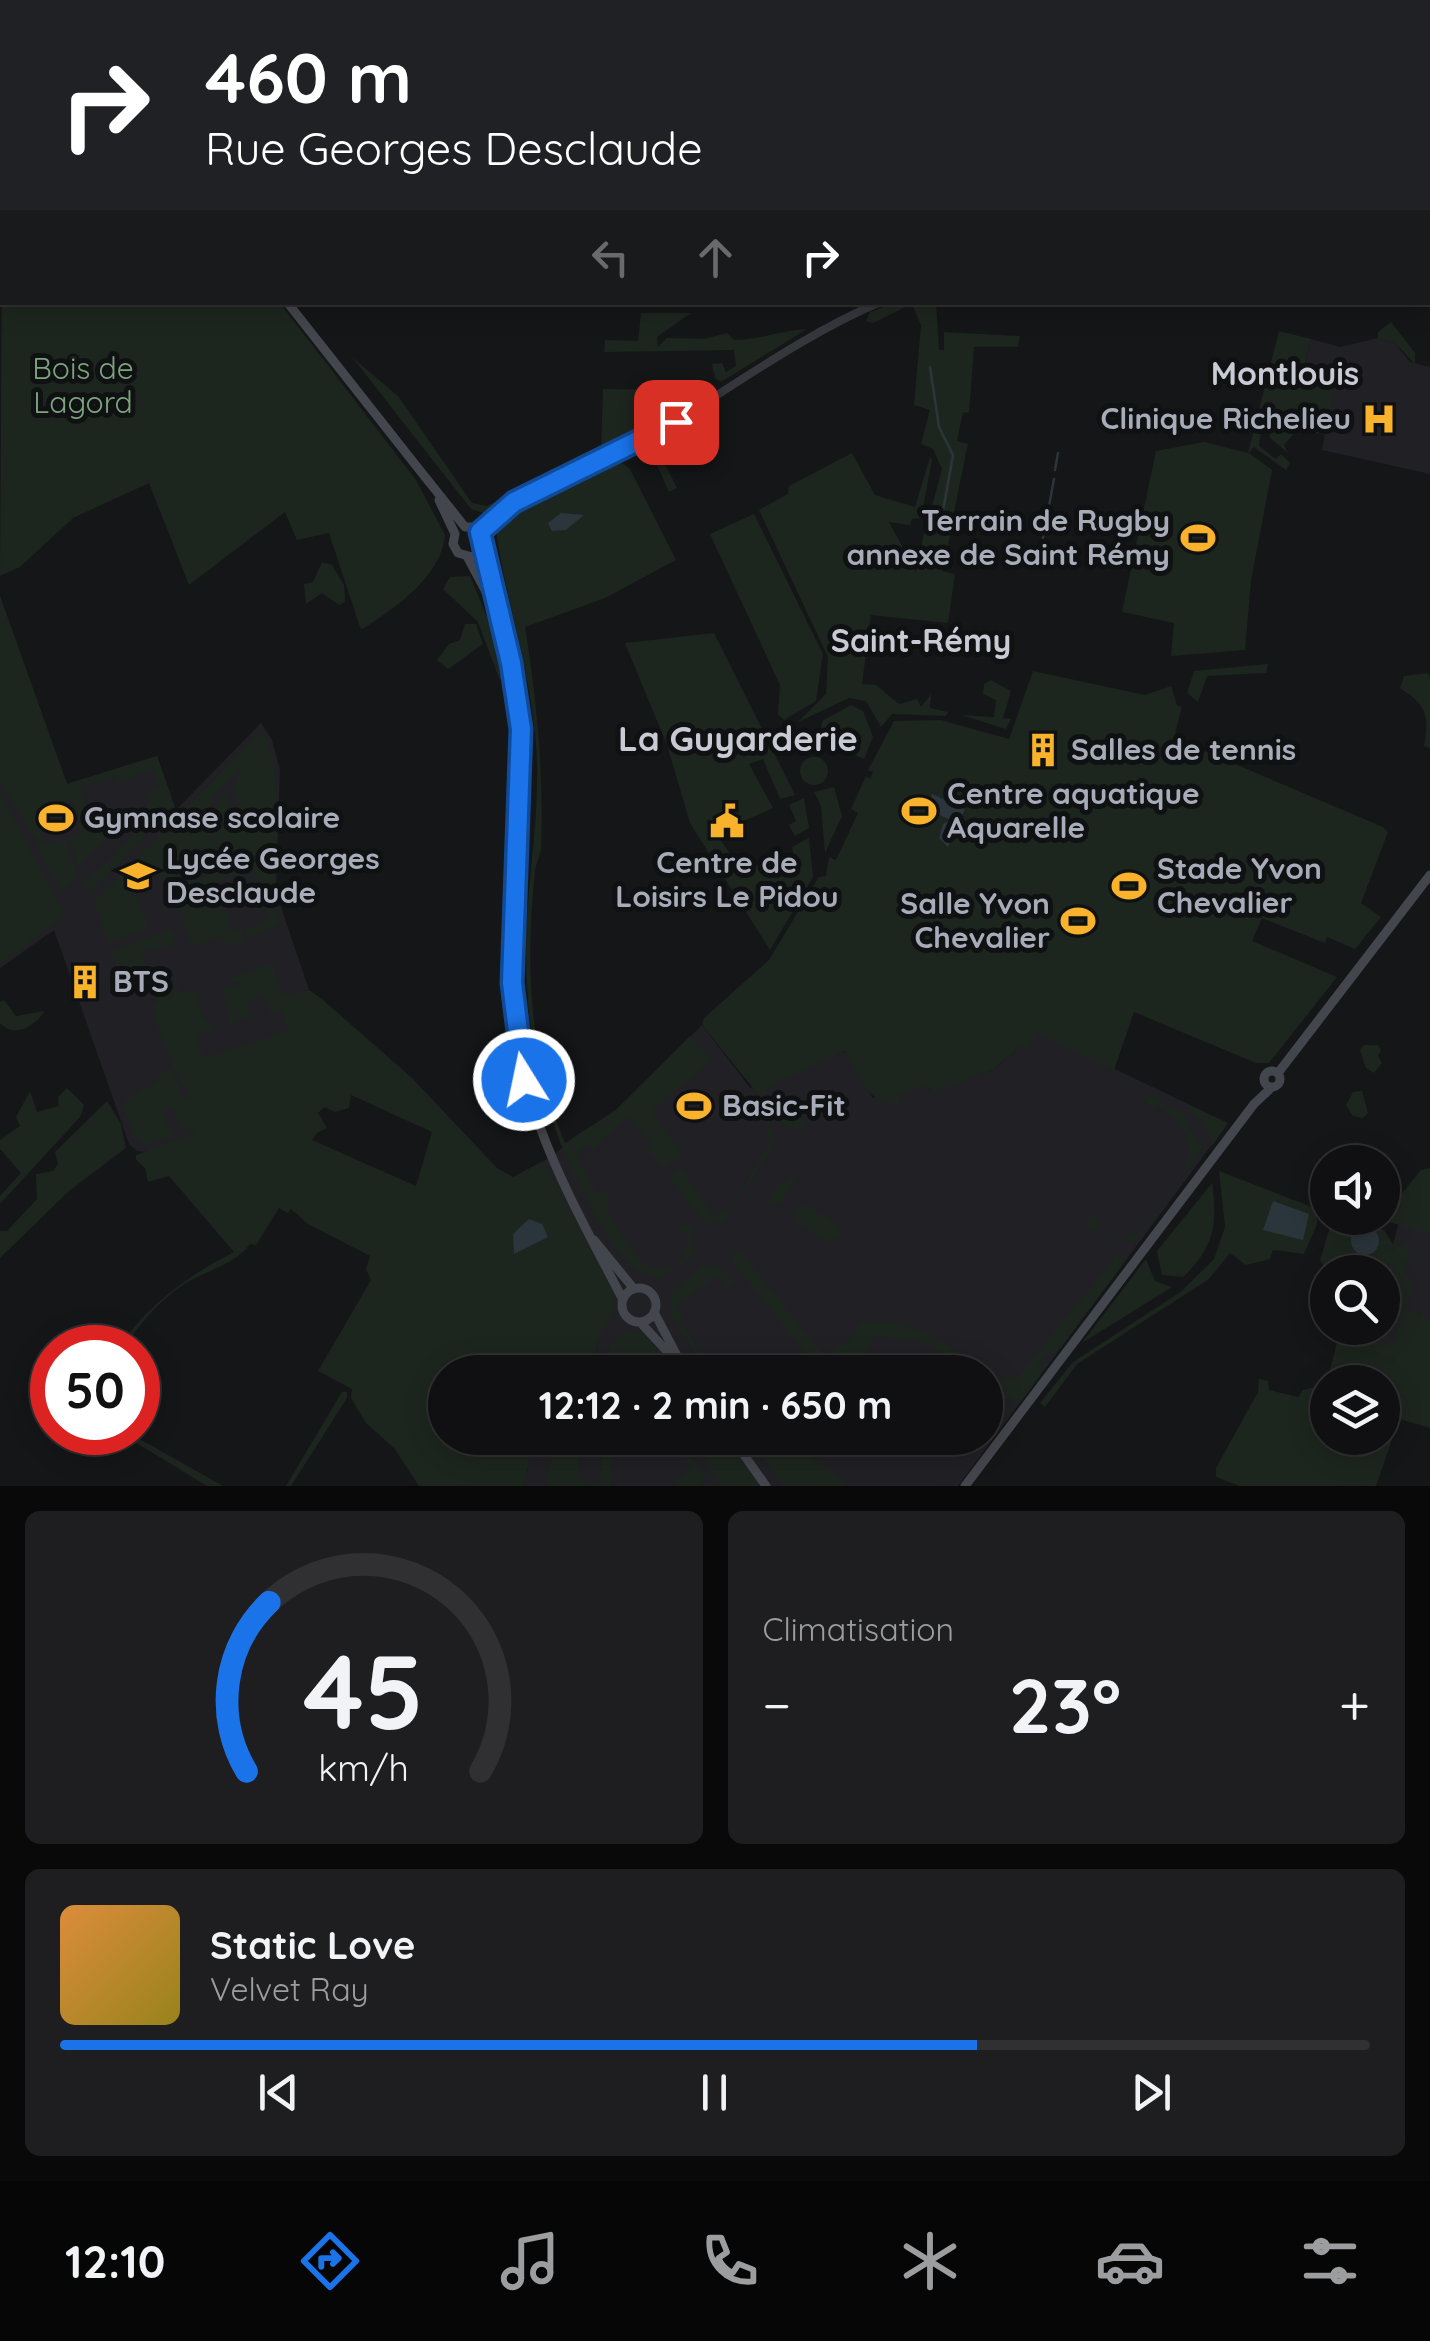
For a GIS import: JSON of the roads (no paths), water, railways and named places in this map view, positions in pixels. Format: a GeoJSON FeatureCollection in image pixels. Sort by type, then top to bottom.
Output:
{"type":"FeatureCollection","features":[{"type":"Feature","properties":{"kind":"main road"},"geometry":{"type":"LineString","coordinates":[[289,305],[464,527],[480,532],[511,663],[522,748],[512,952],[517,1045],[548,1157],[622,1300],[624,1315],[640,1322],[670,1355]]}},
{"type":"Feature","properties":{"kind":"main road"},"geometry":{"type":"LineString","coordinates":[[426,478],[455,534],[454,549],[468,558],[496,612]]}},
{"type":"Feature","properties":{"kind":"main road"},"geometry":{"type":"LineString","coordinates":[[455,534],[464,527]]}},
{"type":"Feature","properties":{"kind":"main road"},"geometry":{"type":"LineString","coordinates":[[468,558],[482,549]]}},
{"type":"Feature","properties":{"kind":"main road"},"geometry":{"type":"LineString","coordinates":[[966,1486],[1268,1084],[1280,1080],[1278,1073],[1430,875]]}},
{"type":"Feature","properties":{"kind":"main road"},"geometry":{"type":"LineString","coordinates":[[588,1234],[634,1289],[652,1294],[654,1312],[676,1355]]}},
{"type":"Feature","properties":{"kind":"main road"},"geometry":{"type":"LineString","coordinates":[[622,1300],[634,1289]]}},
{"type":"Feature","properties":{"kind":"main road"},"geometry":{"type":"LineString","coordinates":[[640,1322],[654,1312]]}},
{"type":"Feature","properties":{"kind":"main road"},"geometry":{"type":"LineString","coordinates":[[744,1455],[766,1486]]}},
{"type":"Feature","properties":{"kind":"street"},"geometry":{"type":"LineString","coordinates":[[338,0],[394,0]]}},
{"type":"Feature","properties":{"kind":"street"},"geometry":{"type":"LineString","coordinates":[[480,532],[514,502],[628,449],[820,330],[874,305]]}},
{"type":"Feature","properties":{"kind":"waterway"},"geometry":{"type":"LineString","coordinates":[[930,367],[939,427],[953,455],[943,511]]}},
{"type":"Feature","properties":{"kind":"waterway"},"geometry":{"type":"LineString","coordinates":[[1055,470],[1058,453]]}},
{"type":"Feature","properties":{"kind":"waterway"},"geometry":{"type":"LineString","coordinates":[[1043,538],[1054,479]]}},
{"type":"Feature","properties":{"kind":"place","name":"Clinique Richelieu"},"geometry":{"type":"Point","coordinates":[1379,419]}},
{"type":"Feature","properties":{"kind":"place","name":"Terrain de Rugby annexe de Saint Rémy"},"geometry":{"type":"Point","coordinates":[1198,538]}},
{"type":"Feature","properties":{"kind":"place","name":"Salles de tennis"},"geometry":{"type":"Point","coordinates":[1043,750]}},
{"type":"Feature","properties":{"kind":"place","name":"Centre aquatique Aquarelle"},"geometry":{"type":"Point","coordinates":[919,811]}},
{"type":"Feature","properties":{"kind":"place","name":"Gymnase scolaire"},"geometry":{"type":"Point","coordinates":[56,818]}},
{"type":"Feature","properties":{"kind":"place","name":"Centre de Loisirs Le Pidou"},"geometry":{"type":"Point","coordinates":[727,821]}},
{"type":"Feature","properties":{"kind":"place","name":"Lycée Georges Desclaude"},"geometry":{"type":"Point","coordinates":[138,876]}},
{"type":"Feature","properties":{"kind":"place","name":"Stade Yvon Chevalier"},"geometry":{"type":"Point","coordinates":[1129,886]}},
{"type":"Feature","properties":{"kind":"place","name":"Salle Yvon Chevalier"},"geometry":{"type":"Point","coordinates":[1078,921]}},
{"type":"Feature","properties":{"kind":"place","name":"BTS"},"geometry":{"type":"Point","coordinates":[85,982]}},
{"type":"Feature","properties":{"kind":"place","name":"Basic-Fit"},"geometry":{"type":"Point","coordinates":[694,1106]}},
{"type":"Feature","properties":{"kind":"district","name":"Montlouis"},"geometry":{"type":"Point","coordinates":[1285,374]}},
{"type":"Feature","properties":{"kind":"district","name":"Saint-Rémy"},"geometry":{"type":"Point","coordinates":[921,641]}},
{"type":"Feature","properties":{"kind":"district","name":"La Guyarderie"},"geometry":{"type":"Point","coordinates":[738,739]}},
{"type":"Feature","properties":{"kind":"park label","name":"Bois de Lagord"},"geometry":{"type":"Point","coordinates":[83,386]}}]}
